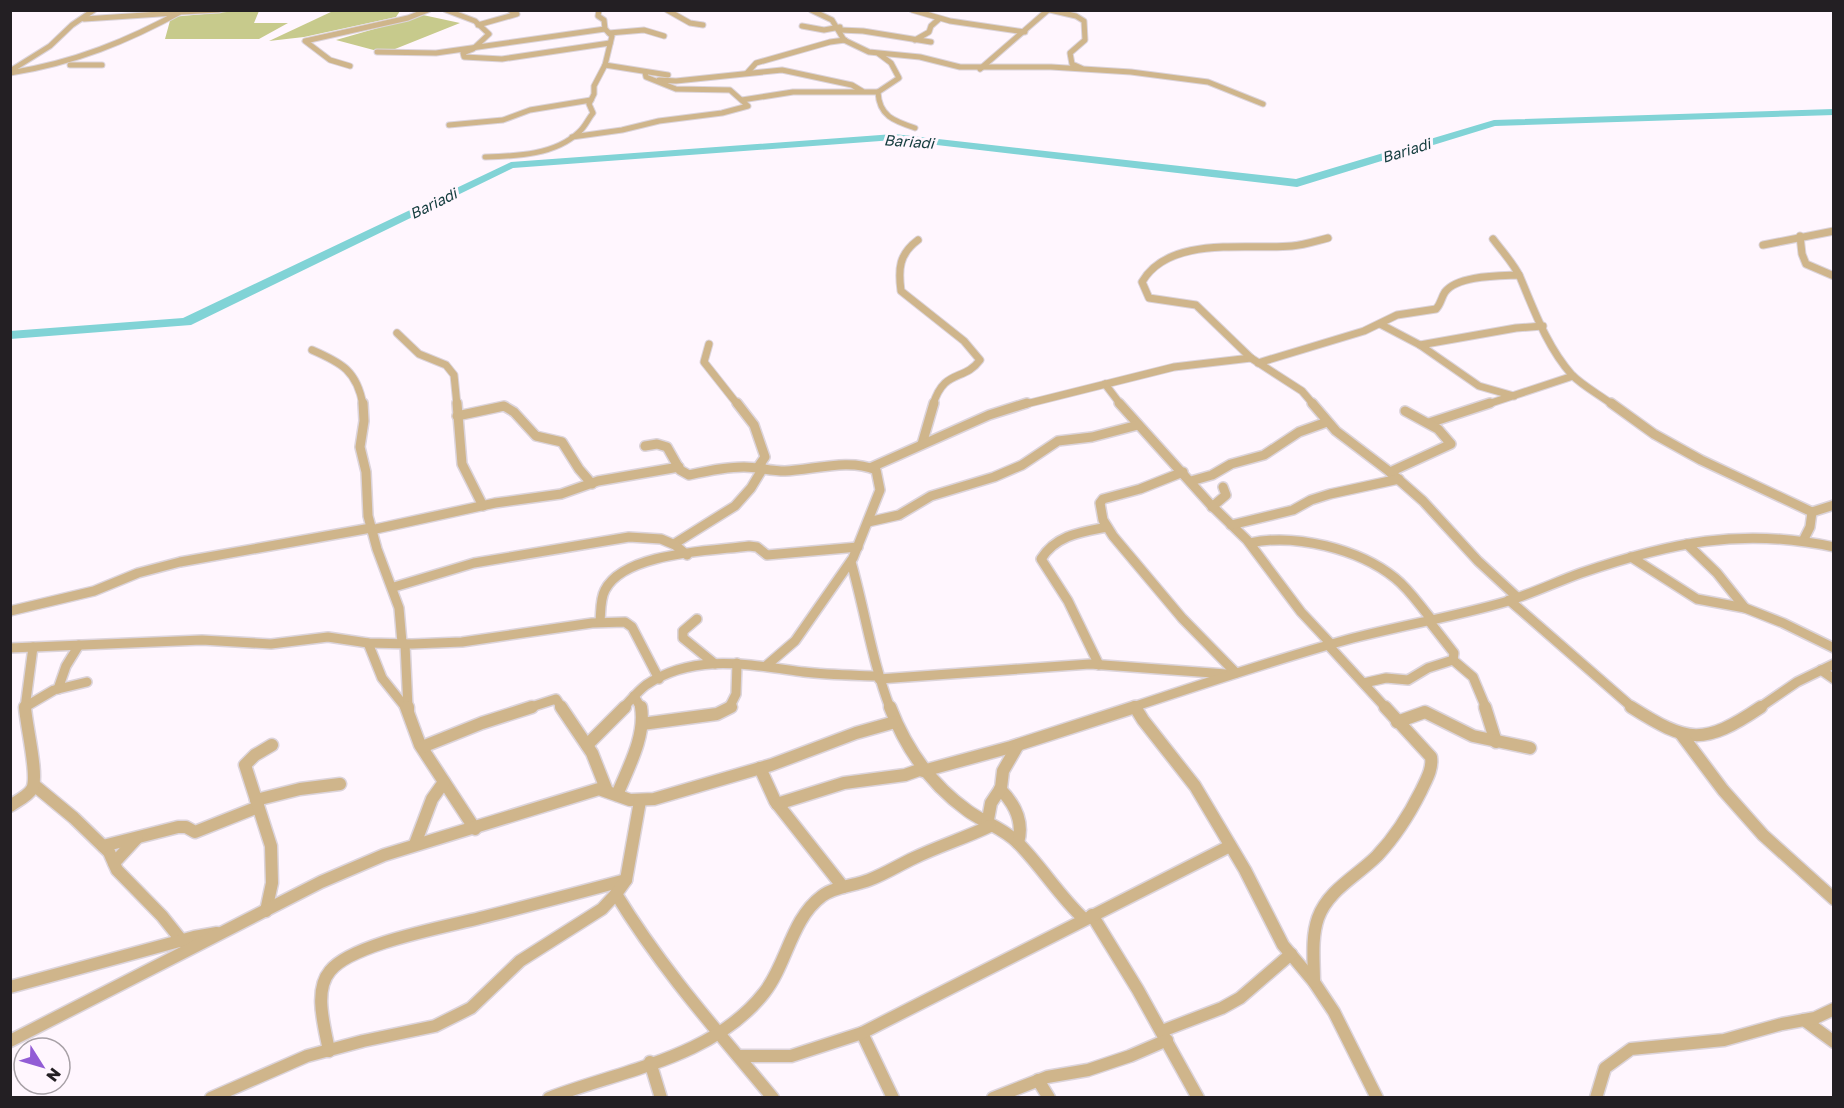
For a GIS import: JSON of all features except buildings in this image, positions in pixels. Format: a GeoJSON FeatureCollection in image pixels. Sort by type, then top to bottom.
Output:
{"type":"FeatureCollection","features":[{"type":"Feature","properties":{"kind":"street"},"geometry":{"type":"LineString","coordinates":[[10,72],[50,46],[94,10]]}},
{"type":"Feature","properties":{"kind":"street"},"geometry":{"type":"LineString","coordinates":[[82,19],[219,10]]}},
{"type":"Feature","properties":{"kind":"street"},"geometry":{"type":"LineString","coordinates":[[350,66],[317,53],[305,41],[408,18],[428,10]]}},
{"type":"Feature","properties":{"kind":"street"},"geometry":{"type":"LineString","coordinates":[[446,10],[475,21],[489,35],[473,49],[463,53],[463,57],[488,60],[534,56],[574,46],[610,43]]}},
{"type":"Feature","properties":{"kind":"street"},"geometry":{"type":"LineString","coordinates":[[478,25],[517,14],[510,10]]}},
{"type":"Feature","properties":{"kind":"street"},"geometry":{"type":"LineString","coordinates":[[667,10],[690,23],[703,25]]}},
{"type":"Feature","properties":{"kind":"street"},"geometry":{"type":"LineString","coordinates":[[811,10],[831,18],[845,40]]}},
{"type":"Feature","properties":{"kind":"street"},"geometry":{"type":"LineString","coordinates":[[912,10],[939,19],[1025,32]]}},
{"type":"Feature","properties":{"kind":"street"},"geometry":{"type":"LineString","coordinates":[[980,69],[1049,10],[1076,16],[1084,21],[1085,40],[1070,55],[1072,64],[1088,70]]}},
{"type":"Feature","properties":{"kind":"street"},"geometry":{"type":"LineString","coordinates":[[58,66],[125,43],[183,11]]}},
{"type":"Feature","properties":{"kind":"street"},"geometry":{"type":"LineString","coordinates":[[485,158],[531,154],[580,132],[592,114],[589,104],[594,94],[594,86],[605,65],[612,36],[597,11]]}},
{"type":"Feature","properties":{"kind":"street"},"geometry":{"type":"LineString","coordinates":[[915,40],[929,32],[931,26],[939,19]]}},
{"type":"Feature","properties":{"kind":"street"},"geometry":{"type":"LineString","coordinates":[[802,26],[824,30],[863,31],[931,42]]}},
{"type":"Feature","properties":{"kind":"street"},"geometry":{"type":"LineString","coordinates":[[377,52],[410,51],[426,54],[607,31],[644,30],[664,36]]}},
{"type":"Feature","properties":{"kind":"street"},"geometry":{"type":"LineString","coordinates":[[747,72],[751,65],[756,63],[845,40],[864,50],[877,53],[913,56],[955,66],[980,69],[1052,68],[1149,73],[1208,82],[1263,104]]}},
{"type":"Feature","properties":{"kind":"street"},"geometry":{"type":"LineString","coordinates":[[742,100],[781,91],[878,92],[899,78],[891,63],[877,53]]}},
{"type":"Feature","properties":{"kind":"street"},"geometry":{"type":"LineString","coordinates":[[10,72],[58,66],[102,65]]}},
{"type":"Feature","properties":{"kind":"street"},"geometry":{"type":"LineString","coordinates":[[605,65],[690,78]]}},
{"type":"Feature","properties":{"kind":"street"},"geometry":{"type":"LineString","coordinates":[[650,78],[676,81],[747,72],[788,71],[819,80],[852,85],[862,91]]}},
{"type":"Feature","properties":{"kind":"street"},"geometry":{"type":"LineString","coordinates":[[572,137],[612,132],[658,121],[679,120],[748,106],[726,89],[676,89],[646,77],[645,72]]}},
{"type":"Feature","properties":{"kind":"street"},"geometry":{"type":"LineString","coordinates":[[878,92],[884,117],[915,128]]}},
{"type":"Feature","properties":{"kind":"street"},"geometry":{"type":"LineString","coordinates":[[449,125],[503,120],[530,110],[591,100]]}},
{"type":"Feature","properties":{"kind":"street"},"geometry":{"type":"LineString","coordinates":[[1763,245],[1833,231]]}},
{"type":"Feature","properties":{"kind":"street"},"geometry":{"type":"LineString","coordinates":[[1800,236],[1802,260],[1805,265],[1833,276]]}},
{"type":"Feature","properties":{"kind":"street"},"geometry":{"type":"LineString","coordinates":[[1328,238],[1293,246],[1206,248],[1176,255],[1150,268],[1142,282],[1149,298],[1196,305],[1255,361],[1302,391],[1327,422],[1399,479],[1438,516],[1513,599],[1631,707],[1681,734],[1705,735],[1732,726],[1797,682],[1833,664]]}},
{"type":"Feature","properties":{"kind":"street"},"geometry":{"type":"LineString","coordinates":[[1493,239],[1519,275],[1528,301],[1556,354],[1573,376],[1654,434],[1701,460],[1812,512],[1833,505]]}},
{"type":"Feature","properties":{"kind":"street"},"geometry":{"type":"LineString","coordinates":[[918,240],[903,252],[899,264],[901,291],[964,341],[980,360],[972,368],[941,385],[930,411],[929,424],[922,444]]}},
{"type":"Feature","properties":{"kind":"street"},"geometry":{"type":"LineString","coordinates":[[645,446],[657,444],[667,447],[679,467],[689,475],[723,468],[760,467],[784,471],[841,466],[872,467],[949,431],[1000,411],[1174,367],[1255,361],[1380,324],[1397,315],[1436,309],[1450,287],[1481,277],[1519,275]]}},
{"type":"Feature","properties":{"kind":"street"},"geometry":{"type":"LineString","coordinates":[[1380,324],[1420,345],[1479,386],[1515,396]]}},
{"type":"Feature","properties":{"kind":"street"},"geometry":{"type":"LineString","coordinates":[[1420,345],[1516,328],[1543,327]]}},
{"type":"Feature","properties":{"kind":"street"},"geometry":{"type":"LineString","coordinates":[[397,333],[419,354],[438,361],[450,369],[458,388],[457,416],[462,464],[483,506]]}},
{"type":"Feature","properties":{"kind":"street"},"geometry":{"type":"LineString","coordinates":[[674,544],[694,528],[725,514],[749,489],[765,457],[754,425],[704,362],[709,344]]}},
{"type":"Feature","properties":{"kind":"street"},"geometry":{"type":"LineString","coordinates":[[312,350],[337,362],[356,379],[364,417],[359,443],[366,467],[366,501],[371,529],[394,587],[402,615],[408,710],[422,747],[475,829]]}},
{"type":"Feature","properties":{"kind":"street"},"geometry":{"type":"LineString","coordinates":[[1429,423],[1573,376]]}},
{"type":"Feature","properties":{"kind":"street"},"geometry":{"type":"LineString","coordinates":[[1105,384],[1138,425],[1183,472],[1212,507],[1250,543],[1301,612],[1397,722],[1431,757],[1432,765],[1408,817],[1380,853],[1365,868],[1340,885],[1318,918],[1313,957],[1314,982]]}},
{"type":"Feature","properties":{"kind":"street"},"geometry":{"type":"LineString","coordinates":[[457,416],[483,409],[507,407],[514,411],[536,436],[562,442],[579,469],[592,484]]}},
{"type":"Feature","properties":{"kind":"street"},"geometry":{"type":"LineString","coordinates":[[1390,472],[1451,444],[1450,440],[1429,423],[1405,411]]}},
{"type":"Feature","properties":{"kind":"street"},"geometry":{"type":"LineString","coordinates":[[1191,481],[1212,475],[1231,464],[1264,455],[1299,432],[1327,422]]}},
{"type":"Feature","properties":{"kind":"street"},"geometry":{"type":"LineString","coordinates":[[868,522],[899,515],[931,496],[994,477],[1022,465],[1059,441],[1092,437],[1138,425]]}},
{"type":"Feature","properties":{"kind":"street"},"geometry":{"type":"LineString","coordinates":[[10,612],[94,591],[138,573],[174,564],[371,529],[483,506],[561,494],[592,484],[679,467]]}},
{"type":"Feature","properties":{"kind":"street"},"geometry":{"type":"LineString","coordinates":[[767,666],[795,640],[851,562],[880,490],[880,480],[872,467]]}},
{"type":"Feature","properties":{"kind":"street"},"geometry":{"type":"LineString","coordinates":[[1183,472],[1140,489],[1103,499],[1100,503],[1101,512],[1107,527],[1182,618],[1234,674]]}},
{"type":"Feature","properties":{"kind":"street"},"geometry":{"type":"LineString","coordinates":[[1231,525],[1293,510],[1311,500],[1330,494],[1399,479]]}},
{"type":"Feature","properties":{"kind":"street"},"geometry":{"type":"LineString","coordinates":[[1212,507],[1226,495],[1223,488]]}},
{"type":"Feature","properties":{"kind":"street"},"geometry":{"type":"LineString","coordinates":[[1804,539],[1810,527],[1812,512]]}},
{"type":"Feature","properties":{"kind":"street"},"geometry":{"type":"LineString","coordinates":[[1099,665],[1068,600],[1041,559],[1056,543],[1072,533],[1107,527]]}},
{"type":"Feature","properties":{"kind":"street"},"geometry":{"type":"LineString","coordinates":[[777,804],[835,785],[905,776],[979,758],[1234,674],[1330,646],[1513,599],[1631,557],[1687,544],[1746,535],[1804,539],[1833,547]]}},
{"type":"Feature","properties":{"kind":"street"},"geometry":{"type":"LineString","coordinates":[[394,587],[474,563],[629,537],[648,536],[674,544],[687,555]]}},
{"type":"Feature","properties":{"kind":"street"},"geometry":{"type":"LineString","coordinates":[[1250,543],[1276,539],[1311,543],[1360,557],[1392,576],[1431,620],[1454,653],[1452,660]]}},
{"type":"Feature","properties":{"kind":"street"},"geometry":{"type":"LineString","coordinates":[[1687,544],[1717,573],[1745,608]]}},
{"type":"Feature","properties":{"kind":"street"},"geometry":{"type":"LineString","coordinates":[[600,622],[602,596],[613,578],[627,569],[648,562],[749,546],[757,547],[767,555],[858,547]]}},
{"type":"Feature","properties":{"kind":"street"},"geometry":{"type":"LineString","coordinates":[[1631,557],[1697,599],[1745,608],[1783,623],[1833,648]]}},
{"type":"Feature","properties":{"kind":"street"},"geometry":{"type":"LineString","coordinates":[[851,562],[866,615],[878,677],[901,736],[923,770],[967,812],[1018,843],[1067,903],[1088,917],[1164,1035],[1198,1098]]}},
{"type":"Feature","properties":{"kind":"street"},"geometry":{"type":"LineString","coordinates":[[696,619],[683,631],[683,638],[715,664]]}},
{"type":"Feature","properties":{"kind":"street"},"geometry":{"type":"LineString","coordinates":[[10,648],[202,640],[271,644],[328,637],[368,643],[462,642],[600,622],[625,622],[632,627],[659,679]]}},
{"type":"Feature","properties":{"kind":"street"},"geometry":{"type":"LineString","coordinates":[[368,643],[382,678],[408,710]]}},
{"type":"Feature","properties":{"kind":"street"},"geometry":{"type":"LineString","coordinates":[[58,689],[66,666],[79,645]]}},
{"type":"Feature","properties":{"kind":"street"},"geometry":{"type":"LineString","coordinates":[[10,806],[30,792],[34,785],[35,771],[26,727],[25,707],[33,647]]}},
{"type":"Feature","properties":{"kind":"street"},"geometry":{"type":"LineString","coordinates":[[1364,682],[1393,677],[1408,680],[1428,668],[1452,660]]}},
{"type":"Feature","properties":{"kind":"street"},"geometry":{"type":"LineString","coordinates":[[1452,660],[1477,680],[1489,727],[1496,742]]}},
{"type":"Feature","properties":{"kind":"street"},"geometry":{"type":"LineString","coordinates":[[587,746],[645,686],[697,666],[737,663],[806,672],[878,677],[1026,667],[1099,665],[1234,674]]}},
{"type":"Feature","properties":{"kind":"street"},"geometry":{"type":"LineString","coordinates":[[642,724],[709,716],[731,707],[736,694],[737,663]]}},
{"type":"Feature","properties":{"kind":"street"},"geometry":{"type":"LineString","coordinates":[[1821,670],[1833,679]]}},
{"type":"Feature","properties":{"kind":"street"},"geometry":{"type":"LineString","coordinates":[[25,707],[58,689],[87,682]]}},
{"type":"Feature","properties":{"kind":"street"},"geometry":{"type":"LineString","coordinates":[[612,793],[630,765],[642,724],[641,707],[634,696]]}},
{"type":"Feature","properties":{"kind":"street"},"geometry":{"type":"LineString","coordinates":[[422,747],[482,723],[556,699],[587,746],[612,793]]}},
{"type":"Feature","properties":{"kind":"street"},"geometry":{"type":"LineString","coordinates":[[1135,706],[1143,720],[1195,786],[1230,846],[1271,925],[1334,1012],[1377,1098]]}},
{"type":"Feature","properties":{"kind":"street"},"geometry":{"type":"LineString","coordinates":[[1397,722],[1425,712],[1473,736],[1530,748]]}},
{"type":"Feature","properties":{"kind":"street"},"geometry":{"type":"LineString","coordinates":[[10,1041],[321,882],[415,844],[475,829],[593,791],[612,793],[640,801],[685,791],[895,722]]}},
{"type":"Feature","properties":{"kind":"street"},"geometry":{"type":"LineString","coordinates":[[1681,734],[1723,790],[1762,835],[1833,899]]}},
{"type":"Feature","properties":{"kind":"street"},"geometry":{"type":"LineString","coordinates":[[266,911],[273,865],[271,846],[245,765],[272,745]]}},
{"type":"Feature","properties":{"kind":"street"},"geometry":{"type":"LineString","coordinates":[[989,826],[991,803],[1000,789],[1003,771],[1018,745]]}},
{"type":"Feature","properties":{"kind":"street"},"geometry":{"type":"LineString","coordinates":[[760,768],[777,804],[843,887]]}},
{"type":"Feature","properties":{"kind":"street"},"geometry":{"type":"LineString","coordinates":[[415,844],[432,799],[444,782]]}},
{"type":"Feature","properties":{"kind":"street"},"geometry":{"type":"LineString","coordinates":[[103,846],[178,827],[186,827],[195,832],[257,803],[300,789],[340,784]]}},
{"type":"Feature","properties":{"kind":"street"},"geometry":{"type":"LineString","coordinates":[[34,785],[109,852],[117,870],[162,916],[182,941]]}},
{"type":"Feature","properties":{"kind":"street"},"geometry":{"type":"LineString","coordinates":[[1000,789],[1008,796],[1019,817],[1021,836],[1018,843]]}},
{"type":"Feature","properties":{"kind":"street"},"geometry":{"type":"LineString","coordinates":[[211,1098],[307,1056],[435,1026],[471,1008],[520,962],[602,909],[616,894],[626,880],[640,801]]}},
{"type":"Feature","properties":{"kind":"street"},"geometry":{"type":"LineString","coordinates":[[549,1098],[578,1085],[686,1050],[721,1033],[746,1013],[773,980],[796,930],[807,912],[822,895],[872,879],[913,858],[989,826]]}},
{"type":"Feature","properties":{"kind":"street"},"geometry":{"type":"LineString","coordinates":[[114,863],[139,836]]}},
{"type":"Feature","properties":{"kind":"street"},"geometry":{"type":"LineString","coordinates":[[739,1056],[791,1056],[810,1052],[862,1033],[1230,846]]}},
{"type":"Feature","properties":{"kind":"street"},"geometry":{"type":"LineString","coordinates":[[329,1051],[321,1014],[321,992],[327,975],[335,963],[343,958],[382,944],[626,880]]}},
{"type":"Feature","properties":{"kind":"street"},"geometry":{"type":"LineString","coordinates":[[616,894],[656,956],[773,1098]]}},
{"type":"Feature","properties":{"kind":"street"},"geometry":{"type":"LineString","coordinates":[[10,987],[224,932]]}},
{"type":"Feature","properties":{"kind":"street"},"geometry":{"type":"LineString","coordinates":[[993,1098],[1038,1080],[1062,1073],[1088,1070],[1130,1056],[1164,1035],[1239,998],[1291,954]]}},
{"type":"Feature","properties":{"kind":"street"},"geometry":{"type":"LineString","coordinates":[[1596,1098],[1605,1068],[1631,1049],[1724,1040],[1815,1018],[1833,1009]]}},
{"type":"Feature","properties":{"kind":"street"},"geometry":{"type":"LineString","coordinates":[[1804,1020],[1833,1042]]}},
{"type":"Feature","properties":{"kind":"street"},"geometry":{"type":"LineString","coordinates":[[862,1033],[893,1098]]}},
{"type":"Feature","properties":{"kind":"street"},"geometry":{"type":"LineString","coordinates":[[650,1062],[661,1098]]}},
{"type":"Feature","properties":{"kind":"street"},"geometry":{"type":"LineString","coordinates":[[1038,1080],[1049,1098]]}},
{"type":"Feature","properties":{"kind":"green space"},"geometry":{"type":"Polygon","coordinates":[[[259,11],[254,23],[288,23],[259,39],[165,39],[171,17],[259,11]]]}},
{"type":"Feature","properties":{"kind":"green space"},"geometry":{"type":"Polygon","coordinates":[[[333,11],[400,11],[396,17],[304,37],[269,41],[333,11]]]}},
{"type":"Feature","properties":{"kind":"green space"},"geometry":{"type":"Polygon","coordinates":[[[423,15],[460,23],[385,53],[336,40],[423,15]]]}},
{"type":"Feature","properties":{"kind":"waterway","name":"Bariadi"},"geometry":{"type":"LineString","coordinates":[[10,335],[186,322],[511,165],[894,137],[1297,183],[1494,123],[1834,112]]}}]}
